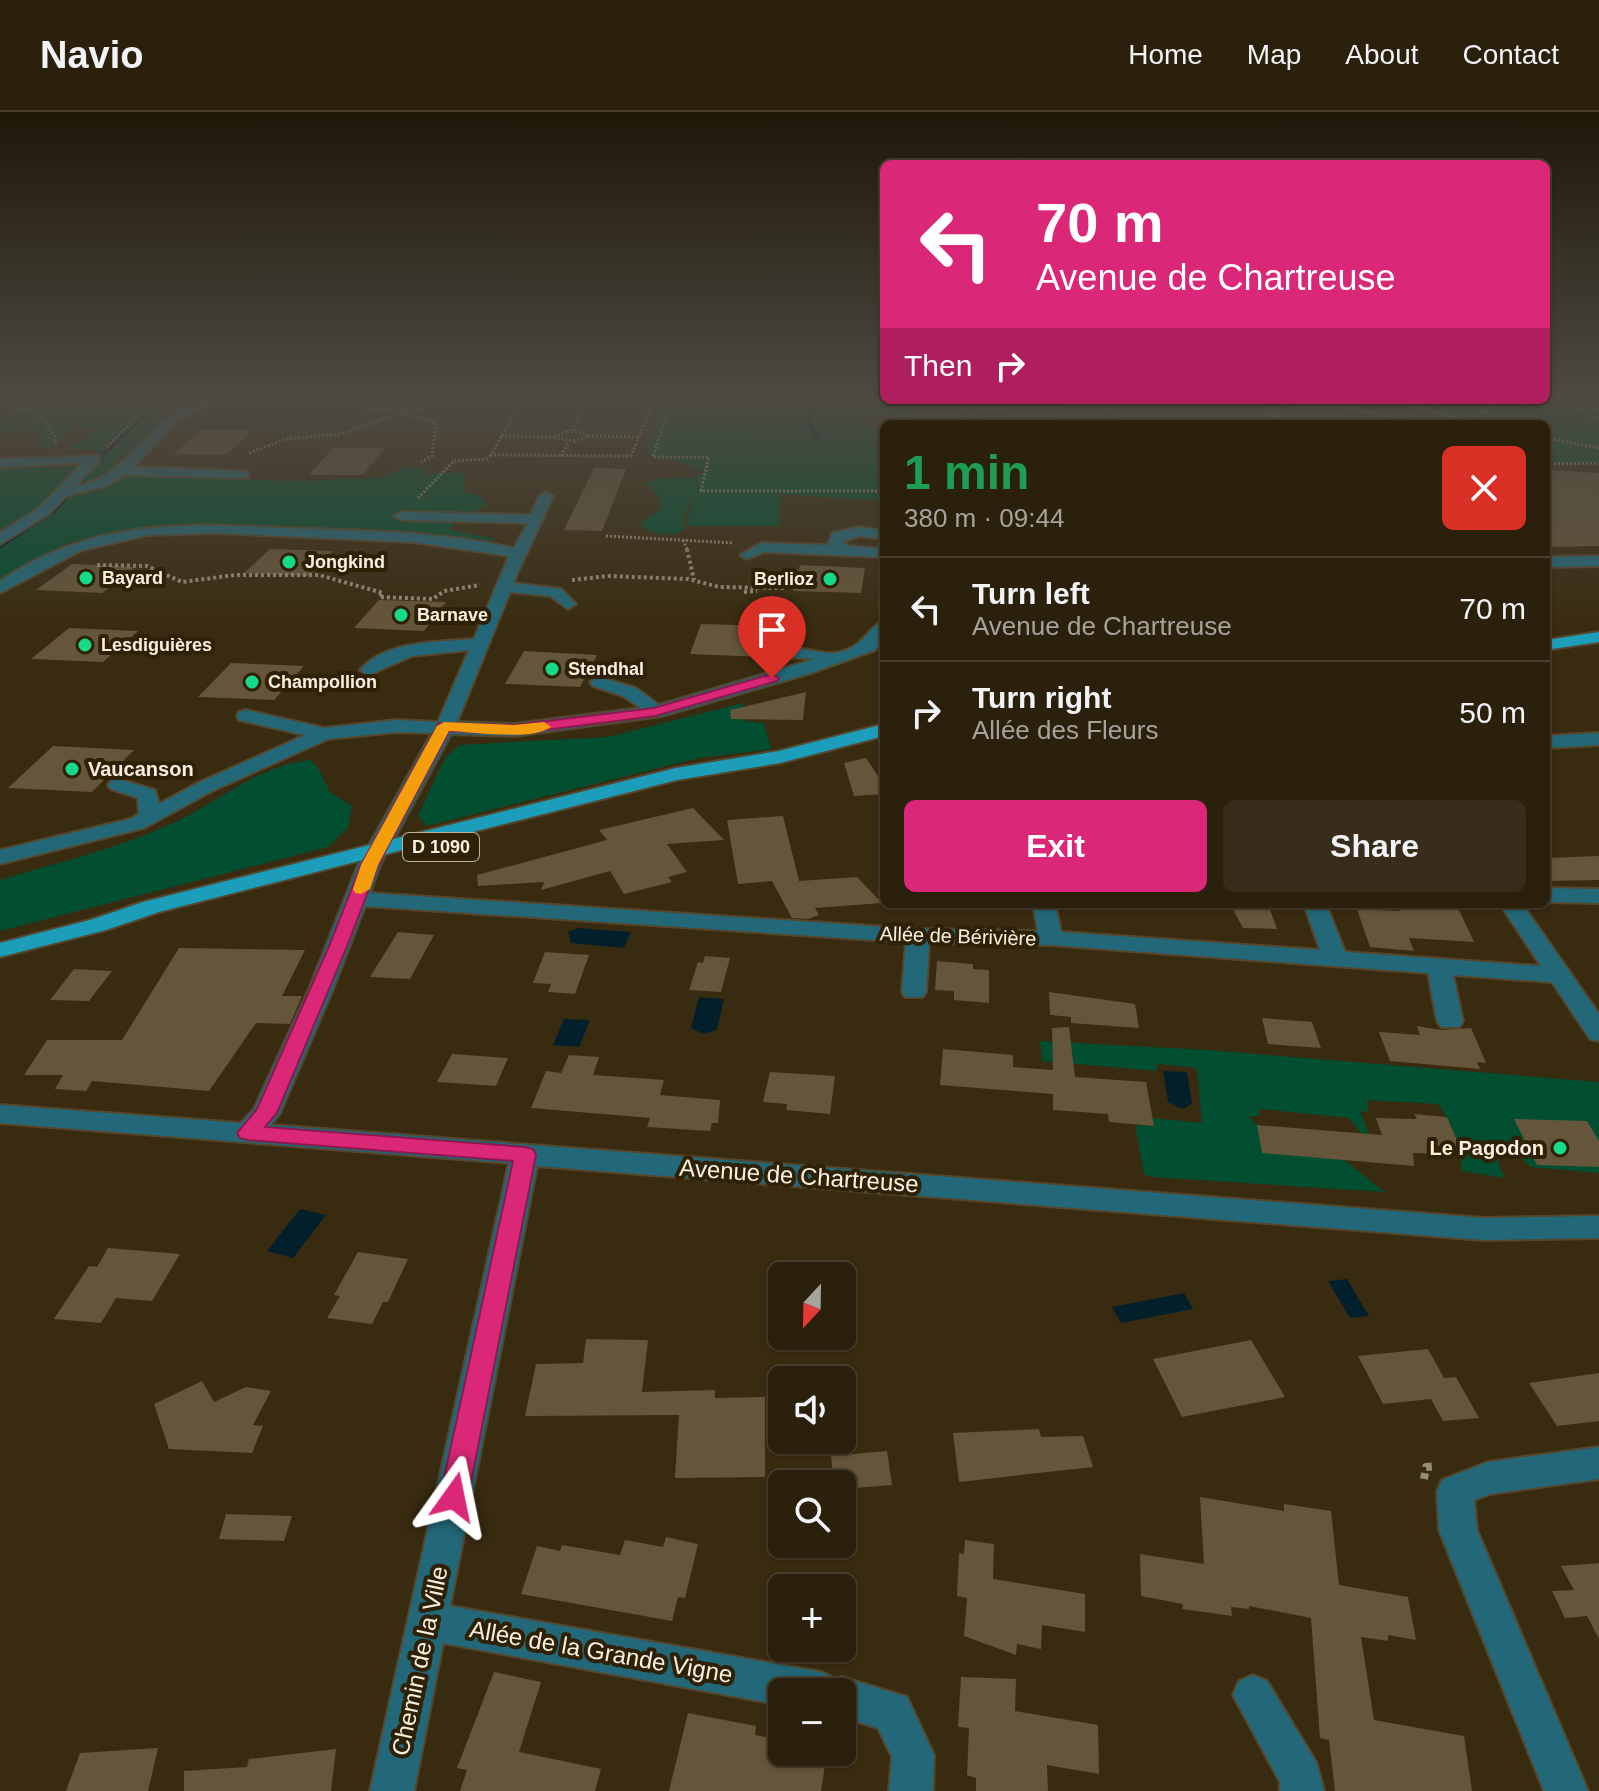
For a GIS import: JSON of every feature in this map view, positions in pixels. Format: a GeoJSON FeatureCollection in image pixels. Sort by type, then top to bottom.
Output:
{"type":"FeatureCollection","features":[{"type":"Feature","properties":{"kind":"main road"},"geometry":{"type":"LineString","coordinates":[[1550,644],[1599,637]]}},
{"type":"Feature","properties":{"kind":"main road","name":"D 1090"},"geometry":{"type":"LineString","coordinates":[[0,950],[98,925],[150,919],[373,858],[755,767],[780,757],[880,731]]}},
{"type":"Feature","properties":{"kind":"street"},"geometry":{"type":"LineString","coordinates":[[0,540],[45,510],[75,475]]}},
{"type":"Feature","properties":{"kind":"street"},"geometry":{"type":"LineString","coordinates":[[63,492],[84,498],[118,475]]}},
{"type":"Feature","properties":{"kind":"street"},"geometry":{"type":"LineString","coordinates":[[248,1133],[266,1113],[373,858],[444,726],[518,553],[546,496]]}},
{"type":"Feature","properties":{"kind":"street"},"geometry":{"type":"LineString","coordinates":[[401,516],[536,519]]}},
{"type":"Feature","properties":{"kind":"street"},"geometry":{"type":"LineString","coordinates":[[0,588],[29,567],[85,544],[132,532],[216,530],[410,535],[490,545],[518,553]]}},
{"type":"Feature","properties":{"kind":"street"},"geometry":{"type":"LineString","coordinates":[[747,555],[762,545],[837,536],[852,531],[880,534]]}},
{"type":"Feature","properties":{"kind":"street"},"geometry":{"type":"LineString","coordinates":[[837,536],[834,543],[845,550]]}},
{"type":"Feature","properties":{"kind":"street"},"geometry":{"type":"LineString","coordinates":[[762,545],[880,553]]}},
{"type":"Feature","properties":{"kind":"street"},"geometry":{"type":"LineString","coordinates":[[1550,562],[1599,561]]}},
{"type":"Feature","properties":{"kind":"street"},"geometry":{"type":"LineString","coordinates":[[29,567],[61,569]]}},
{"type":"Feature","properties":{"kind":"street"},"geometry":{"type":"LineString","coordinates":[[504,585],[555,592],[568,604]]}},
{"type":"Feature","properties":{"kind":"street"},"geometry":{"type":"LineString","coordinates":[[0,857],[137,824],[205,787],[324,734],[397,726],[514,730],[655,712],[833,659],[869,646],[880,631]]}},
{"type":"Feature","properties":{"kind":"street"},"geometry":{"type":"LineString","coordinates":[[369,670],[387,656],[422,649],[480,644]]}},
{"type":"Feature","properties":{"kind":"street"},"geometry":{"type":"LineString","coordinates":[[780,652],[814,654],[833,659]]}},
{"type":"Feature","properties":{"kind":"street"},"geometry":{"type":"LineString","coordinates":[[599,682],[622,687],[646,701],[655,712]]}},
{"type":"Feature","properties":{"kind":"street"},"geometry":{"type":"LineString","coordinates":[[246,716],[324,734]]}},
{"type":"Feature","properties":{"kind":"street"},"geometry":{"type":"LineString","coordinates":[[1550,742],[1599,739]]}},
{"type":"Feature","properties":{"kind":"street"},"geometry":{"type":"LineString","coordinates":[[118,785],[148,794],[150,817]]}},
{"type":"Feature","properties":{"kind":"street"},"geometry":{"type":"LineString","coordinates":[[1550,895],[1599,896]]}},
{"type":"Feature","properties":{"kind":"street","name":"Allée de Bérivière"},"geometry":{"type":"LineString","coordinates":[[358,899],[918,936],[1051,938],[1558,975]]}},
{"type":"Feature","properties":{"kind":"street"},"geometry":{"type":"LineString","coordinates":[[1045,908],[1051,938]]}},
{"type":"Feature","properties":{"kind":"street"},"geometry":{"type":"LineString","coordinates":[[1316,908],[1335,958]]}},
{"type":"Feature","properties":{"kind":"street"},"geometry":{"type":"LineString","coordinates":[[1514,908],[1599,1033]]}},
{"type":"Feature","properties":{"kind":"street"},"geometry":{"type":"LineString","coordinates":[[914,992],[918,936]]}},
{"type":"Feature","properties":{"kind":"street"},"geometry":{"type":"LineString","coordinates":[[1439,966],[1450,1021]]}},
{"type":"Feature","properties":{"kind":"street","name":"Avenue de Chartreuse"},"geometry":{"type":"LineString","coordinates":[[0,1114],[1484,1229],[1599,1227]]}},
{"type":"Feature","properties":{"kind":"street","name":"Chemin de la Ville"},"geometry":{"type":"LineString","coordinates":[[392,1791],[525,1155]]}},
{"type":"Feature","properties":{"kind":"street"},"geometry":{"type":"LineString","coordinates":[[1566,1791],[1458,1530],[1455,1491],[1488,1478],[1599,1463]]}},
{"type":"Feature","properties":{"kind":"street","name":"Allée de la Grande Vigne"},"geometry":{"type":"LineString","coordinates":[[428,1621],[768,1682]]}},
{"type":"Feature","properties":{"kind":"street"},"geometry":{"type":"LineString","coordinates":[[1253,1695],[1301,1777],[1302,1791]]}},
{"type":"Feature","properties":{"kind":"street"},"geometry":{"type":"LineString","coordinates":[[856,1701],[892,1712],[913,1755],[911,1791]]}},
{"type":"Feature","properties":{"kind":"path"},"geometry":{"type":"LineString","coordinates":[[401,516],[440,475]]}},
{"type":"Feature","properties":{"kind":"path"},"geometry":{"type":"LineString","coordinates":[[705,475],[701,491],[880,491]]}},
{"type":"Feature","properties":{"kind":"path"},"geometry":{"type":"LineString","coordinates":[[606,536],[762,545]]}},
{"type":"Feature","properties":{"kind":"path"},"geometry":{"type":"LineString","coordinates":[[683,540],[692,560],[694,580]]}},
{"type":"Feature","properties":{"kind":"path"},"geometry":{"type":"LineString","coordinates":[[61,569],[68,563],[147,566],[182,582],[235,575],[319,575],[383,593],[379,597],[433,599],[460,587],[504,585]]}},
{"type":"Feature","properties":{"kind":"path"},"geometry":{"type":"LineString","coordinates":[[564,579],[608,576],[694,580],[719,587],[786,588]]}},
{"type":"Feature","properties":{"kind":"path"},"geometry":{"type":"LineString","coordinates":[[744,592],[761,588]]}},
{"type":"Feature","properties":{"kind":"green space"},"geometry":{"type":"Polygon","coordinates":[[[0,475],[169,475],[295,481],[387,475],[463,475],[465,492],[481,497],[487,505],[455,522],[450,530],[495,539],[483,545],[344,532],[132,531],[70,542],[0,580],[0,475]]]}},
{"type":"Feature","properties":{"kind":"green space"},"geometry":{"type":"Polygon","coordinates":[[[698,475],[880,475],[880,501],[780,494],[779,526],[686,526],[693,495],[687,507],[683,531],[667,534],[642,527],[642,522],[661,509],[658,497],[644,483],[662,478],[695,478],[698,475]]]}},
{"type":"Feature","properties":{"kind":"green space"},"geometry":{"type":"Polygon","coordinates":[[[743,703],[745,721],[764,723],[771,749],[699,758],[426,826],[418,815],[445,758],[459,745],[608,737],[743,703]]]}},
{"type":"Feature","properties":{"kind":"green space"},"geometry":{"type":"Polygon","coordinates":[[[310,760],[317,766],[330,792],[352,806],[348,828],[328,847],[0,931],[0,880],[150,833],[255,777],[310,760]]]}},
{"type":"Feature","properties":{"kind":"green space"},"geometry":{"type":"Polygon","coordinates":[[[1040,1041],[1207,1050],[1599,1082],[1599,1173],[1530,1167],[1514,1150],[1494,1153],[1505,1178],[1462,1171],[1455,1136],[1438,1104],[1367,1100],[1368,1112],[1360,1111],[1369,1134],[1361,1133],[1349,1118],[1259,1109],[1259,1116],[1248,1117],[1257,1125],[1343,1159],[1385,1192],[1153,1177],[1144,1174],[1135,1125],[1153,1126],[1153,1118],[1202,1123],[1197,1068],[1157,1064],[1157,1071],[1042,1061],[1040,1041]]]}},
{"type":"Feature","properties":{"kind":"water"},"geometry":{"type":"Polygon","coordinates":[[[578,928],[631,932],[624,948],[571,943],[568,932],[578,928]]]}},
{"type":"Feature","properties":{"kind":"water"},"geometry":{"type":"Polygon","coordinates":[[[699,997],[724,999],[717,1030],[703,1034],[691,1028],[699,997]]]}},
{"type":"Feature","properties":{"kind":"water"},"geometry":{"type":"Polygon","coordinates":[[[564,1019],[590,1020],[579,1047],[553,1045],[564,1019]]]}},
{"type":"Feature","properties":{"kind":"water"},"geometry":{"type":"Polygon","coordinates":[[[1163,1071],[1187,1072],[1192,1104],[1182,1109],[1168,1102],[1163,1071]]]}},
{"type":"Feature","properties":{"kind":"water"},"geometry":{"type":"Polygon","coordinates":[[[300,1209],[326,1215],[293,1258],[267,1251],[300,1209]]]}},
{"type":"Feature","properties":{"kind":"water"},"geometry":{"type":"Polygon","coordinates":[[[1347,1279],[1369,1316],[1350,1318],[1328,1281],[1347,1279]]]}},
{"type":"Feature","properties":{"kind":"water"},"geometry":{"type":"Polygon","coordinates":[[[1184,1293],[1193,1309],[1121,1323],[1112,1307],[1184,1293]]]}},
{"type":"Feature","properties":{"kind":"building"},"geometry":{"type":"Polygon","coordinates":[[[590,475],[624,475],[602,531],[564,530],[590,475]]]}},
{"type":"Feature","properties":{"kind":"building"},"geometry":{"type":"Polygon","coordinates":[[[1550,475],[1599,475],[1599,546],[1550,547],[1550,475]]]}},
{"type":"Feature","properties":{"kind":"building","name":"Jongkind"},"geometry":{"type":"Polygon","coordinates":[[[270,549],[333,551],[309,576],[244,573],[270,549]]]}},
{"type":"Feature","properties":{"kind":"building","name":"Bayard"},"geometry":{"type":"Polygon","coordinates":[[[72,564],[135,567],[102,593],[36,590],[72,564]]]}},
{"type":"Feature","properties":{"kind":"building","name":"Berlioz"},"geometry":{"type":"Polygon","coordinates":[[[800,565],[865,568],[861,593],[793,591],[800,565]]]}},
{"type":"Feature","properties":{"kind":"building","name":"Barnave"},"geometry":{"type":"Polygon","coordinates":[[[379,600],[446,602],[424,631],[354,628],[379,600]]]}},
{"type":"Feature","properties":{"kind":"building"},"geometry":{"type":"Polygon","coordinates":[[[701,624],[772,626],[764,657],[690,654],[701,624]]]}},
{"type":"Feature","properties":{"kind":"building","name":"Lesdiguières"},"geometry":{"type":"Polygon","coordinates":[[[69,628],[138,631],[103,662],[31,659],[69,628]]]}},
{"type":"Feature","properties":{"kind":"building","name":"Stendhal"},"geometry":{"type":"Polygon","coordinates":[[[524,651],[597,655],[580,687],[505,684],[524,651]]]}},
{"type":"Feature","properties":{"kind":"building","name":"Champollion"},"geometry":{"type":"Polygon","coordinates":[[[231,663],[304,666],[274,700],[198,697],[231,663]]]}},
{"type":"Feature","properties":{"kind":"building"},"geometry":{"type":"Polygon","coordinates":[[[806,692],[803,720],[731,719],[730,710],[806,692]]]}},
{"type":"Feature","properties":{"kind":"building","name":"Vaucanson"},"geometry":{"type":"Polygon","coordinates":[[[53,746],[134,750],[92,792],[8,788],[53,746]]]}},
{"type":"Feature","properties":{"kind":"building"},"geometry":{"type":"Polygon","coordinates":[[[866,758],[880,779],[880,794],[854,796],[844,763],[866,758]]]}},
{"type":"Feature","properties":{"kind":"building"},"geometry":{"type":"Polygon","coordinates":[[[693,808],[724,840],[667,844],[687,872],[668,877],[672,882],[624,894],[610,871],[541,890],[544,882],[478,886],[477,875],[607,840],[599,830],[693,808]]]}},
{"type":"Feature","properties":{"kind":"building"},"geometry":{"type":"Polygon","coordinates":[[[783,816],[799,881],[857,877],[880,903],[815,908],[819,915],[808,919],[792,918],[772,881],[738,884],[727,820],[783,816]]]}},
{"type":"Feature","properties":{"kind":"building"},"geometry":{"type":"Polygon","coordinates":[[[1599,856],[1599,880],[1550,881],[1550,858],[1599,856]]]}},
{"type":"Feature","properties":{"kind":"building"},"geometry":{"type":"Polygon","coordinates":[[[1232,908],[1269,908],[1277,929],[1243,928],[1232,908]]]}},
{"type":"Feature","properties":{"kind":"building"},"geometry":{"type":"Polygon","coordinates":[[[1399,908],[1459,910],[1474,942],[1409,938],[1414,951],[1370,947],[1357,909],[1400,911],[1399,908]]]}},
{"type":"Feature","properties":{"kind":"building"},"geometry":{"type":"Polygon","coordinates":[[[398,932],[434,935],[410,979],[370,977],[398,932]]]}},
{"type":"Feature","properties":{"kind":"building"},"geometry":{"type":"Polygon","coordinates":[[[179,948],[305,950],[282,996],[302,996],[290,1024],[256,1023],[209,1091],[92,1081],[86,1091],[55,1089],[63,1075],[24,1075],[47,1040],[122,1040],[179,948]]]}},
{"type":"Feature","properties":{"kind":"building"},"geometry":{"type":"Polygon","coordinates":[[[545,952],[589,955],[575,994],[548,992],[551,984],[533,983],[545,952]]]}},
{"type":"Feature","properties":{"kind":"building"},"geometry":{"type":"Polygon","coordinates":[[[705,956],[730,958],[721,992],[689,990],[698,962],[703,963],[705,956]]]}},
{"type":"Feature","properties":{"kind":"building"},"geometry":{"type":"Polygon","coordinates":[[[937,961],[973,964],[973,969],[989,970],[989,1003],[954,1000],[954,991],[935,990],[937,961]]]}},
{"type":"Feature","properties":{"kind":"building"},"geometry":{"type":"Polygon","coordinates":[[[74,969],[112,971],[89,1001],[50,1000],[74,969]]]}},
{"type":"Feature","properties":{"kind":"building"},"geometry":{"type":"Polygon","coordinates":[[[1049,992],[1135,1004],[1139,1028],[1071,1023],[1071,1017],[1050,1015],[1049,992]]]}},
{"type":"Feature","properties":{"kind":"building"},"geometry":{"type":"Polygon","coordinates":[[[1262,1018],[1312,1022],[1321,1048],[1268,1044],[1262,1018]]]}},
{"type":"Feature","properties":{"kind":"building"},"geometry":{"type":"Polygon","coordinates":[[[1417,1026],[1441,1030],[1471,1028],[1486,1063],[1477,1062],[1480,1069],[1390,1061],[1379,1032],[1420,1035],[1417,1026]]]}},
{"type":"Feature","properties":{"kind":"building"},"geometry":{"type":"Polygon","coordinates":[[[1069,1027],[1075,1077],[1146,1082],[1154,1126],[1109,1122],[1108,1114],[1053,1110],[1053,1094],[940,1085],[943,1049],[1013,1055],[1013,1067],[1053,1070],[1052,1028],[1069,1027]]]}},
{"type":"Feature","properties":{"kind":"building"},"geometry":{"type":"Polygon","coordinates":[[[452,1054],[508,1058],[496,1086],[437,1082],[452,1054]]]}},
{"type":"Feature","properties":{"kind":"building"},"geometry":{"type":"Polygon","coordinates":[[[569,1055],[599,1057],[593,1075],[664,1080],[660,1095],[720,1100],[718,1123],[712,1123],[710,1131],[647,1127],[650,1118],[531,1108],[546,1071],[561,1073],[569,1055]]]}},
{"type":"Feature","properties":{"kind":"building"},"geometry":{"type":"Polygon","coordinates":[[[770,1072],[835,1076],[830,1114],[786,1110],[787,1104],[763,1102],[770,1072]]]}},
{"type":"Feature","properties":{"kind":"building"},"geometry":{"type":"Polygon","coordinates":[[[1414,1114],[1447,1117],[1460,1147],[1435,1146],[1437,1154],[1413,1153],[1414,1166],[1262,1153],[1257,1125],[1382,1135],[1376,1118],[1417,1119],[1414,1114]]]}},
{"type":"Feature","properties":{"kind":"building","name":"Le Pagodon"},"geometry":{"type":"Polygon","coordinates":[[[1514,1119],[1587,1121],[1599,1141],[1599,1167],[1537,1165],[1514,1119]]]}},
{"type":"Feature","properties":{"kind":"building"},"geometry":{"type":"Polygon","coordinates":[[[108,1248],[180,1254],[152,1301],[116,1298],[101,1323],[54,1319],[89,1266],[97,1267],[108,1248]]]}},
{"type":"Feature","properties":{"kind":"building"},"geometry":{"type":"Polygon","coordinates":[[[358,1252],[408,1259],[388,1302],[383,1302],[372,1324],[327,1318],[340,1296],[334,1295],[358,1252]]]}},
{"type":"Feature","properties":{"kind":"building"},"geometry":{"type":"Polygon","coordinates":[[[586,1339],[648,1340],[642,1392],[715,1390],[715,1398],[765,1397],[765,1477],[675,1478],[679,1415],[525,1416],[536,1364],[583,1363],[586,1339]]]}},
{"type":"Feature","properties":{"kind":"building"},"geometry":{"type":"Polygon","coordinates":[[[1251,1340],[1285,1397],[1182,1417],[1153,1359],[1251,1340]]]}},
{"type":"Feature","properties":{"kind":"building"},"geometry":{"type":"Polygon","coordinates":[[[1428,1349],[1444,1378],[1456,1377],[1479,1418],[1443,1421],[1431,1399],[1383,1404],[1358,1356],[1428,1349]]]}},
{"type":"Feature","properties":{"kind":"building"},"geometry":{"type":"Polygon","coordinates":[[[1599,1373],[1599,1421],[1557,1426],[1529,1383],[1599,1373]]]}},
{"type":"Feature","properties":{"kind":"building"},"geometry":{"type":"Polygon","coordinates":[[[202,1381],[214,1402],[246,1387],[271,1391],[253,1425],[263,1426],[252,1453],[169,1449],[154,1404],[202,1381]]]}},
{"type":"Feature","properties":{"kind":"building"},"geometry":{"type":"Polygon","coordinates":[[[1039,1429],[1041,1437],[1083,1436],[1093,1467],[959,1482],[953,1433],[1039,1429]]]}},
{"type":"Feature","properties":{"kind":"building"},"geometry":{"type":"Polygon","coordinates":[[[887,1451],[892,1485],[856,1488],[856,1470],[832,1470],[831,1456],[887,1451]]]}},
{"type":"Feature","properties":{"kind":"building"},"geometry":{"type":"Polygon","coordinates":[[[1200,1497],[1284,1511],[1284,1504],[1331,1511],[1339,1585],[1408,1597],[1416,1640],[1388,1635],[1388,1641],[1361,1637],[1374,1720],[1464,1736],[1472,1791],[1335,1791],[1329,1740],[1320,1738],[1311,1618],[1249,1606],[1249,1609],[1231,1607],[1232,1616],[1182,1609],[1183,1604],[1141,1596],[1140,1554],[1204,1564],[1200,1497]]]}},
{"type":"Feature","properties":{"kind":"building"},"geometry":{"type":"Polygon","coordinates":[[[226,1514],[292,1516],[284,1541],[219,1539],[226,1514]]]}},
{"type":"Feature","properties":{"kind":"building"},"geometry":{"type":"Polygon","coordinates":[[[666,1537],[698,1544],[685,1598],[678,1597],[672,1621],[521,1594],[537,1546],[560,1551],[562,1545],[620,1555],[625,1540],[663,1547],[666,1537]]]}},
{"type":"Feature","properties":{"kind":"building"},"geometry":{"type":"Polygon","coordinates":[[[965,1540],[994,1544],[993,1579],[1085,1594],[1085,1632],[1042,1625],[1041,1649],[1017,1644],[1016,1655],[964,1636],[967,1598],[957,1596],[959,1553],[964,1554],[965,1540]]]}},
{"type":"Feature","properties":{"kind":"building"},"geometry":{"type":"Polygon","coordinates":[[[1599,1563],[1599,1639],[1587,1616],[1565,1618],[1552,1591],[1574,1590],[1561,1566],[1599,1563]]]}},
{"type":"Feature","properties":{"kind":"building"},"geometry":{"type":"Polygon","coordinates":[[[494,1672],[541,1682],[519,1752],[601,1769],[595,1791],[460,1791],[467,1770],[457,1768],[494,1672]]]}},
{"type":"Feature","properties":{"kind":"building"},"geometry":{"type":"Polygon","coordinates":[[[961,1677],[1016,1679],[1015,1711],[1098,1725],[1099,1774],[1047,1765],[1048,1791],[976,1791],[976,1778],[967,1775],[969,1728],[958,1727],[961,1677]]]}},
{"type":"Feature","properties":{"kind":"building"},"geometry":{"type":"Polygon","coordinates":[[[688,1713],[756,1726],[755,1735],[768,1737],[768,1766],[825,1766],[821,1791],[669,1791],[688,1713]]]}},
{"type":"Feature","properties":{"kind":"building"},"geometry":{"type":"Polygon","coordinates":[[[158,1748],[148,1791],[66,1791],[80,1753],[158,1748]]]}},
{"type":"Feature","properties":{"kind":"building"},"geometry":{"type":"Polygon","coordinates":[[[336,1749],[331,1791],[184,1791],[184,1771],[247,1767],[249,1759],[336,1749]]]}},
{"type":"Feature","properties":{"kind":"waterway"},"geometry":{"type":"LineString","coordinates":[[76,486],[86,475]]}},
{"type":"Feature","properties":{"kind":"waterway"},"geometry":{"type":"LineString","coordinates":[[0,546],[55,509],[67,496]]}},
{"type":"Feature","properties":{"kind":"slow traffic"},"geometry":{"type":"LineString","coordinates":[[361,889],[369,865],[444,726],[514,730],[544,727]]}},
{"type":"Feature","properties":{"kind":"place","name":"Jongkind"},"geometry":{"type":"Point","coordinates":[289,562]}},
{"type":"Feature","properties":{"kind":"place","name":"Bayard"},"geometry":{"type":"Point","coordinates":[86,578]}},
{"type":"Feature","properties":{"kind":"place","name":"Berlioz"},"geometry":{"type":"Point","coordinates":[830,579]}},
{"type":"Feature","properties":{"kind":"place","name":"Barnave"},"geometry":{"type":"Point","coordinates":[401,615]}},
{"type":"Feature","properties":{"kind":"place","name":"Lesdiguières"},"geometry":{"type":"Point","coordinates":[85,645]}},
{"type":"Feature","properties":{"kind":"place","name":"Stendhal"},"geometry":{"type":"Point","coordinates":[552,669]}},
{"type":"Feature","properties":{"kind":"place","name":"Champollion"},"geometry":{"type":"Point","coordinates":[252,682]}},
{"type":"Feature","properties":{"kind":"place","name":"Vaucanson"},"geometry":{"type":"Point","coordinates":[72,769]}},
{"type":"Feature","properties":{"kind":"place","name":"Le Pagodon"},"geometry":{"type":"Point","coordinates":[1560,1148]}},
{"type":"Feature","properties":{"kind":"route"},"geometry":{"type":"LineString","coordinates":[[454,1497],[525,1155],[248,1133],[266,1113],[321,989],[369,865],[444,726],[514,730],[576,724],[655,712],[772,678]]}}]}
